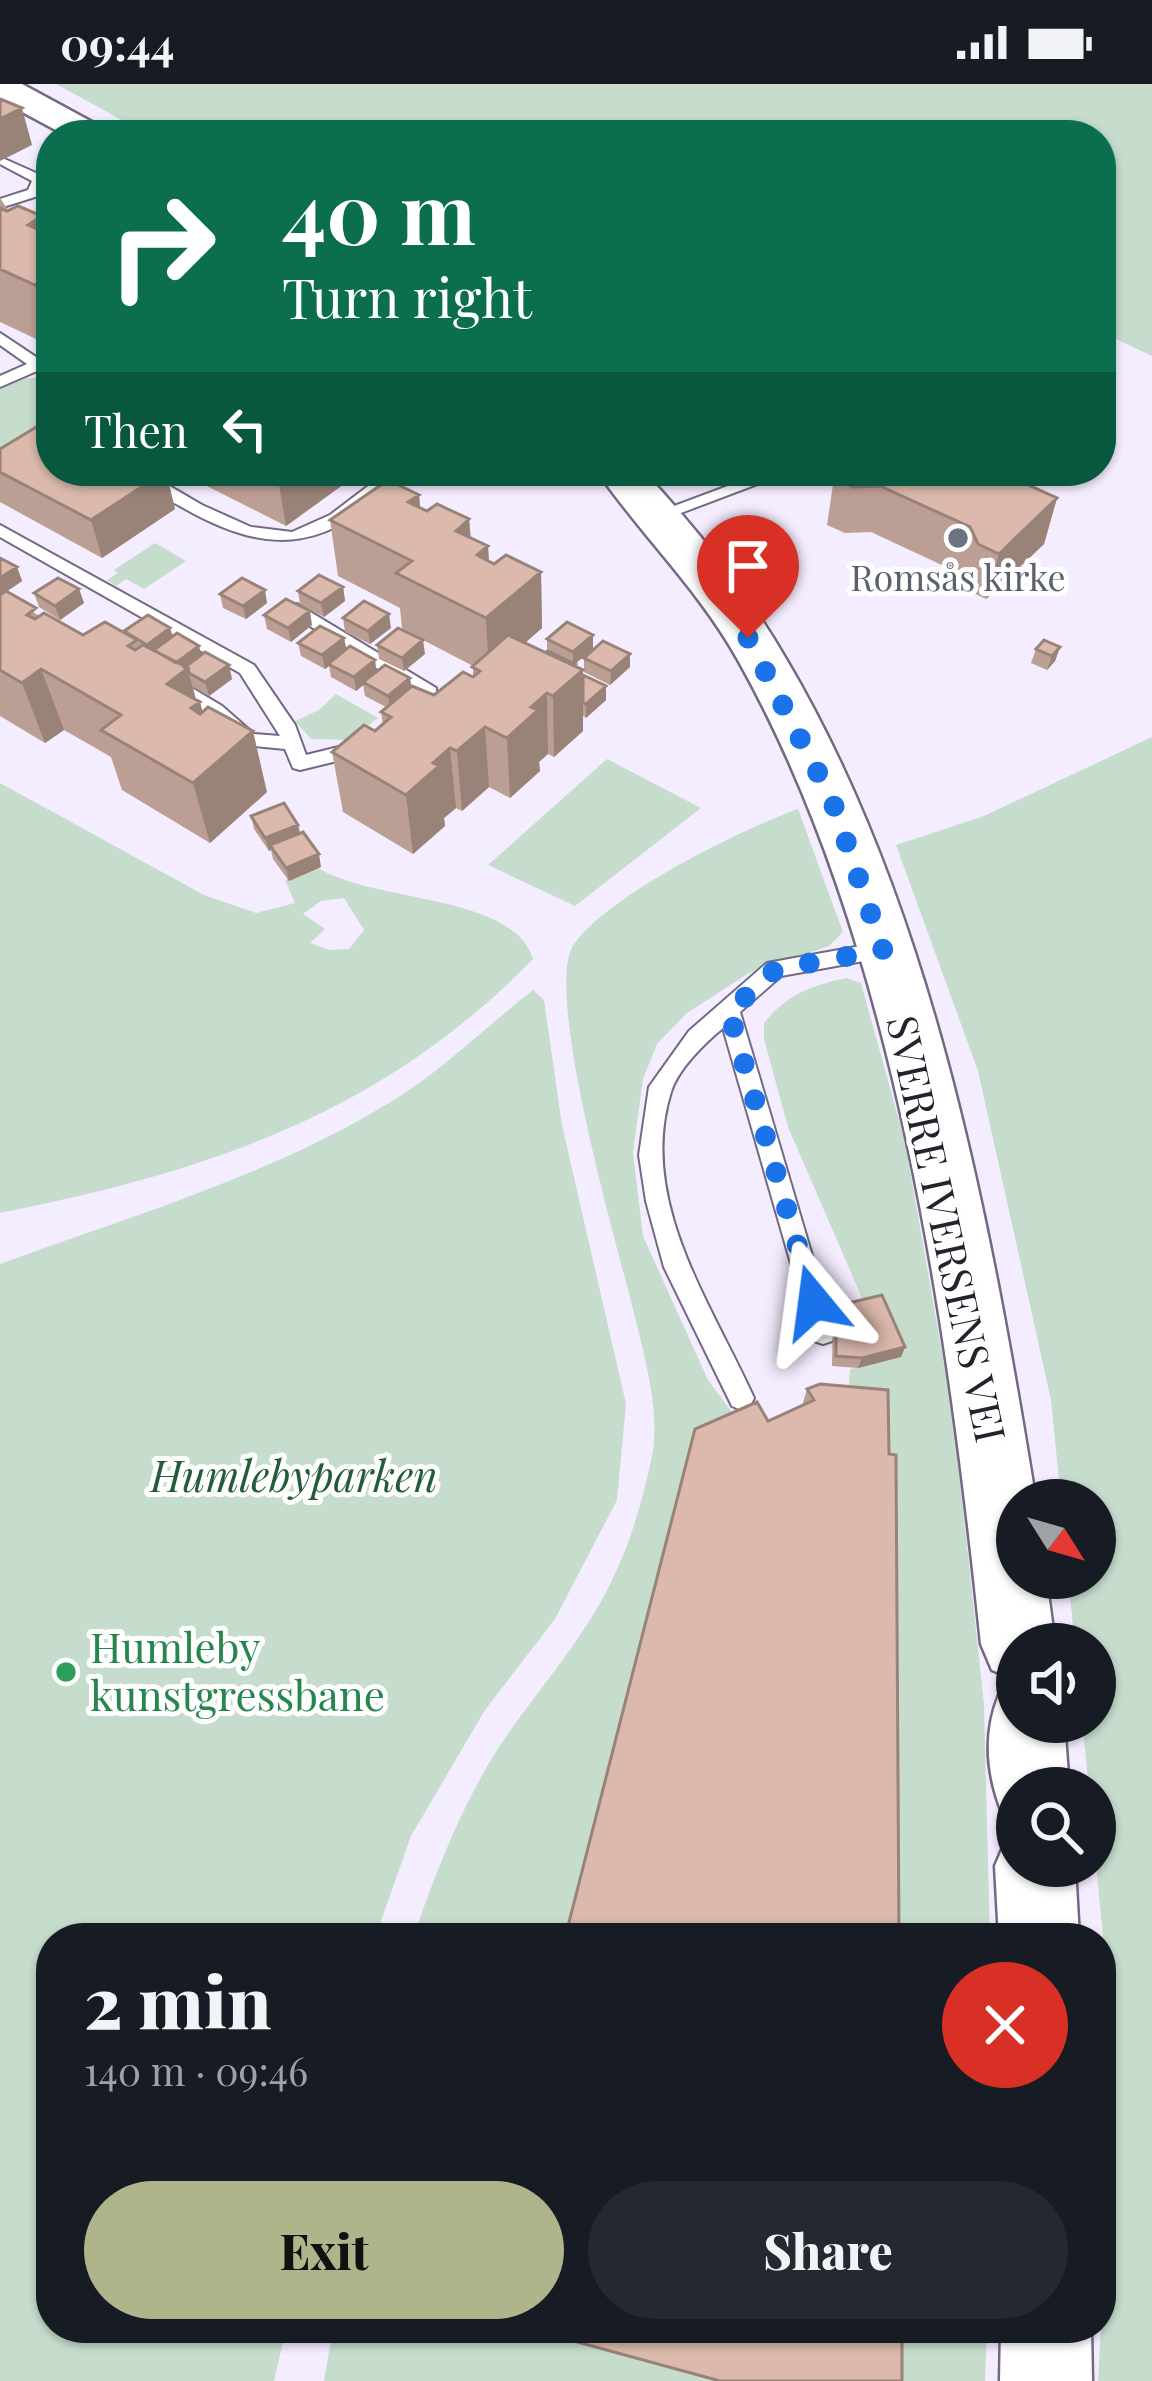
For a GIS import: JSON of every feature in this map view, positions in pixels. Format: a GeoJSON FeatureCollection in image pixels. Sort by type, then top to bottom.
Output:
{"type":"FeatureCollection","features":[{"type":"Feature","properties":{"kind":"street"},"geometry":{"type":"LineString","coordinates":[[0,86],[63,120]]}},
{"type":"Feature","properties":{"kind":"street","name":"SVERRE IVERSENS VEI"},"geometry":{"type":"LineString","coordinates":[[632,486],[736,616],[812,754],[848,840],[929,1109],[986,1395],[1015,1623]]}},
{"type":"Feature","properties":{"kind":"street"},"geometry":{"type":"LineString","coordinates":[[1036,1887],[1038,1923]]}},
{"type":"Feature","properties":{"kind":"street"},"geometry":{"type":"LineString","coordinates":[[1046,2343],[1046,2381]]}},
{"type":"Feature","properties":{"kind":"lane"},"geometry":{"type":"LineString","coordinates":[[3,160],[36,178]]}},
{"type":"Feature","properties":{"kind":"lane"},"geometry":{"type":"LineString","coordinates":[[0,204],[27,197],[36,185]]}},
{"type":"Feature","properties":{"kind":"lane"},"geometry":{"type":"LineString","coordinates":[[0,338],[36,363]]}},
{"type":"Feature","properties":{"kind":"lane"},"geometry":{"type":"LineString","coordinates":[[0,382],[36,372]]}},
{"type":"Feature","properties":{"kind":"lane"},"geometry":{"type":"LineString","coordinates":[[160,486],[246,532],[277,540],[323,526],[378,486]]}},
{"type":"Feature","properties":{"kind":"lane"},"geometry":{"type":"LineString","coordinates":[[658,515],[741,486]]}},
{"type":"Feature","properties":{"kind":"lane"},"geometry":{"type":"LineString","coordinates":[[0,530],[239,663],[262,686],[300,763],[346,755],[429,692],[297,610]]}},
{"type":"Feature","properties":{"kind":"lane"},"geometry":{"type":"LineString","coordinates":[[146,669],[215,711],[249,740],[292,743]]}},
{"type":"Feature","properties":{"kind":"lane"},"geometry":{"type":"LineString","coordinates":[[741,1398],[676,1267],[651,1155],[660,1087],[697,1036],[776,969],[883,950]]}},
{"type":"Feature","properties":{"kind":"lane"},"geometry":{"type":"LineString","coordinates":[[729,1012],[823,1334]]}},
{"type":"Feature","properties":{"kind":"green space"},"geometry":{"type":"Polygon","coordinates":[[[56,84],[1152,84],[1152,356],[1116,339],[1116,120],[122,120],[56,84]]]}},
{"type":"Feature","properties":{"kind":"green space"},"geometry":{"type":"Polygon","coordinates":[[[36,378],[36,445],[0,473],[0,388],[36,378]]]}},
{"type":"Feature","properties":{"kind":"green space"},"geometry":{"type":"Polygon","coordinates":[[[155,543],[186,561],[144,589],[126,579],[116,586],[107,580],[118,573],[114,570],[155,543]]]}},
{"type":"Feature","properties":{"kind":"green space"},"geometry":{"type":"Polygon","coordinates":[[[336,694],[378,718],[350,740],[311,739],[295,721],[319,710],[336,694]]]}},
{"type":"Feature","properties":{"kind":"green space"},"geometry":{"type":"Polygon","coordinates":[[[1152,737],[1152,2381],[1098,2381],[1100,2343],[1116,2343],[1116,1923],[1102,1923],[1098,1887],[1116,1887],[1116,1767],[1087,1767],[1084,1743],[1116,1743],[1116,1623],[1073,1623],[1070,1599],[1116,1599],[1116,1479],[1059,1479],[1051,1400],[978,1071],[896,845],[984,816],[1152,737]]]}},
{"type":"Feature","properties":{"kind":"green space"},"geometry":{"type":"Polygon","coordinates":[[[607,759],[701,808],[575,906],[488,865],[607,759]]]}},
{"type":"Feature","properties":{"kind":"green space"},"geometry":{"type":"Polygon","coordinates":[[[0,783],[204,895],[256,913],[295,903],[285,880],[318,868],[499,922],[521,938],[533,959],[475,1013],[415,1059],[288,1129],[150,1178],[0,1213],[0,783]],[[344,898],[321,901],[303,914],[325,929],[310,943],[330,950],[349,949],[364,930],[344,898]]]}},
{"type":"Feature","properties":{"kind":"green space"},"geometry":{"type":"Polygon","coordinates":[[[798,809],[843,932],[829,946],[749,973],[687,1013],[657,1044],[643,1079],[633,1152],[643,1236],[708,1380],[740,1423],[576,1923],[419,1923],[446,1849],[489,1763],[584,1629],[611,1582],[635,1523],[654,1443],[650,1385],[575,1063],[567,970],[574,944],[617,904],[743,832],[798,809]]]}},
{"type":"Feature","properties":{"kind":"green space"},"geometry":{"type":"Polygon","coordinates":[[[846,978],[861,983],[905,1142],[953,1415],[984,1704],[990,1923],[876,1923],[846,1420],[850,1369],[859,1367],[865,1305],[788,1127],[764,1039],[764,1023],[791,998],[846,978]]]}},
{"type":"Feature","properties":{"kind":"green space","name":"Humlebyparken"},"geometry":{"type":"Polygon","coordinates":[[[533,990],[544,1000],[562,1125],[626,1404],[617,1500],[555,1619],[485,1710],[411,1836],[380,1923],[36,1923],[36,2343],[283,2343],[274,2381],[0,2381],[0,1264],[253,1171],[350,1125],[432,1073],[533,990]]]}},
{"type":"Feature","properties":{"kind":"green space"},"geometry":{"type":"Polygon","coordinates":[[[330,2343],[634,2343],[720,2369],[718,2381],[324,2381],[330,2343]]]}},
{"type":"Feature","properties":{"kind":"green space"},"geometry":{"type":"Polygon","coordinates":[[[875,2343],[986,2343],[985,2381],[875,2381],[875,2343]]]}},
{"type":"Feature","properties":{"kind":"building"},"geometry":{"type":"Polygon","coordinates":[[[0,99],[22,108],[0,119],[0,99]]]}},
{"type":"Feature","properties":{"kind":"building"},"geometry":{"type":"Polygon","coordinates":[[[18,206],[36,214],[36,220],[28,225],[36,228],[35,285],[0,269],[0,208],[7,211],[18,206]]]}},
{"type":"Feature","properties":{"kind":"building"},"geometry":{"type":"Polygon","coordinates":[[[36,427],[36,486],[143,486],[91,520],[0,472],[0,449],[36,427]]]}},
{"type":"Feature","properties":{"kind":"building"},"geometry":{"type":"Polygon","coordinates":[[[379,486],[400,486],[419,495],[408,502],[427,511],[437,504],[469,519],[456,531],[488,546],[477,555],[494,564],[506,555],[541,572],[486,618],[396,573],[412,561],[330,520],[379,486]]]}},
{"type":"Feature","properties":{"kind":"building"},"geometry":{"type":"Polygon","coordinates":[[[880,486],[1031,486],[1057,498],[999,554],[978,544],[970,527],[880,486]]]}},
{"type":"Feature","properties":{"kind":"building"},"geometry":{"type":"Polygon","coordinates":[[[0,558],[17,567],[0,578],[0,558]]]}},
{"type":"Feature","properties":{"kind":"building"},"geometry":{"type":"Polygon","coordinates":[[[319,575],[343,587],[321,603],[298,591],[319,575]]]}},
{"type":"Feature","properties":{"kind":"building"},"geometry":{"type":"Polygon","coordinates":[[[58,578],[79,589],[55,606],[34,593],[58,578]]]}},
{"type":"Feature","properties":{"kind":"building"},"geometry":{"type":"Polygon","coordinates":[[[242,578],[265,590],[243,606],[220,594],[242,578]]]}},
{"type":"Feature","properties":{"kind":"building"},"geometry":{"type":"Polygon","coordinates":[[[6,591],[36,608],[27,615],[35,619],[44,613],[83,635],[105,622],[137,640],[128,646],[135,650],[143,645],[188,668],[167,684],[200,702],[191,708],[200,714],[208,707],[253,731],[193,783],[101,730],[121,715],[41,669],[22,683],[0,670],[0,595],[6,591]]]}},
{"type":"Feature","properties":{"kind":"building"},"geometry":{"type":"Polygon","coordinates":[[[286,599],[310,611],[288,628],[264,615],[286,599]]]}},
{"type":"Feature","properties":{"kind":"building"},"geometry":{"type":"Polygon","coordinates":[[[364,601],[389,614],[368,631],[343,618],[364,601]]]}},
{"type":"Feature","properties":{"kind":"building"},"geometry":{"type":"Polygon","coordinates":[[[148,615],[170,628],[147,645],[124,631],[148,615]]]}},
{"type":"Feature","properties":{"kind":"building"},"geometry":{"type":"Polygon","coordinates":[[[567,622],[593,635],[573,652],[547,639],[567,622]]]}},
{"type":"Feature","properties":{"kind":"building"},"geometry":{"type":"Polygon","coordinates":[[[320,626],[344,638],[322,655],[298,643],[320,626]]]}},
{"type":"Feature","properties":{"kind":"building"},"geometry":{"type":"Polygon","coordinates":[[[398,628],[423,640],[402,658],[377,645],[398,628]]]}},
{"type":"Feature","properties":{"kind":"building"},"geometry":{"type":"Polygon","coordinates":[[[177,633],[199,646],[176,663],[154,650],[177,633]]]}},
{"type":"Feature","properties":{"kind":"building"},"geometry":{"type":"Polygon","coordinates":[[[508,635],[583,670],[553,696],[547,693],[531,707],[538,710],[507,738],[485,727],[457,751],[450,748],[433,763],[439,766],[406,795],[332,752],[364,725],[375,731],[391,717],[381,712],[412,686],[434,695],[463,672],[473,677],[480,671],[472,667],[508,635]]]}},
{"type":"Feature","properties":{"kind":"building"},"geometry":{"type":"Polygon","coordinates":[[[1044,640],[1060,647],[1052,656],[1036,649],[1044,640]]]}},
{"type":"Feature","properties":{"kind":"building"},"geometry":{"type":"Polygon","coordinates":[[[603,641],[630,654],[611,671],[584,658],[603,641]]]}},
{"type":"Feature","properties":{"kind":"building"},"geometry":{"type":"Polygon","coordinates":[[[350,646],[375,660],[354,677],[328,664],[350,646]]]}},
{"type":"Feature","properties":{"kind":"building"},"geometry":{"type":"Polygon","coordinates":[[[205,652],[229,665],[205,682],[185,667],[205,652]]]}},
{"type":"Feature","properties":{"kind":"building"},"geometry":{"type":"Polygon","coordinates":[[[385,665],[410,678],[388,696],[363,682],[385,665]]]}},
{"type":"Feature","properties":{"kind":"building"},"geometry":{"type":"Polygon","coordinates":[[[583,675],[606,686],[586,704],[583,702],[583,675]]]}},
{"type":"Feature","properties":{"kind":"building"},"geometry":{"type":"Polygon","coordinates":[[[284,803],[298,825],[265,838],[251,816],[284,803]]]}},
{"type":"Feature","properties":{"kind":"building"},"geometry":{"type":"Polygon","coordinates":[[[303,832],[319,854],[286,868],[270,845],[303,832]]]}},
{"type":"Feature","properties":{"kind":"building"},"geometry":{"type":"Polygon","coordinates":[[[882,1295],[905,1347],[862,1358],[836,1356],[836,1306],[882,1295]]]}},
{"type":"Feature","properties":{"kind":"building"},"geometry":{"type":"Polygon","coordinates":[[[820,1384],[888,1390],[889,1454],[896,1455],[899,1923],[569,1923],[695,1429],[757,1402],[768,1421],[814,1400],[807,1389],[820,1384]]]}},
{"type":"Feature","properties":{"kind":"building"},"geometry":{"type":"Polygon","coordinates":[[[581,2343],[902,2343],[902,2381],[720,2381],[581,2343]]]}},
{"type":"Feature","properties":{"kind":"place","name":"Romsås kirke"},"geometry":{"type":"Point","coordinates":[958,538]}},
{"type":"Feature","properties":{"kind":"place","name":"Humleby kunstgressbane"},"geometry":{"type":"Point","coordinates":[66,1672]}},
{"type":"Feature","properties":{"kind":"route"},"geometry":{"type":"LineString","coordinates":[[748,638],[832,800],[883,950],[776,969],[729,1012],[814,1302]]}}]}
